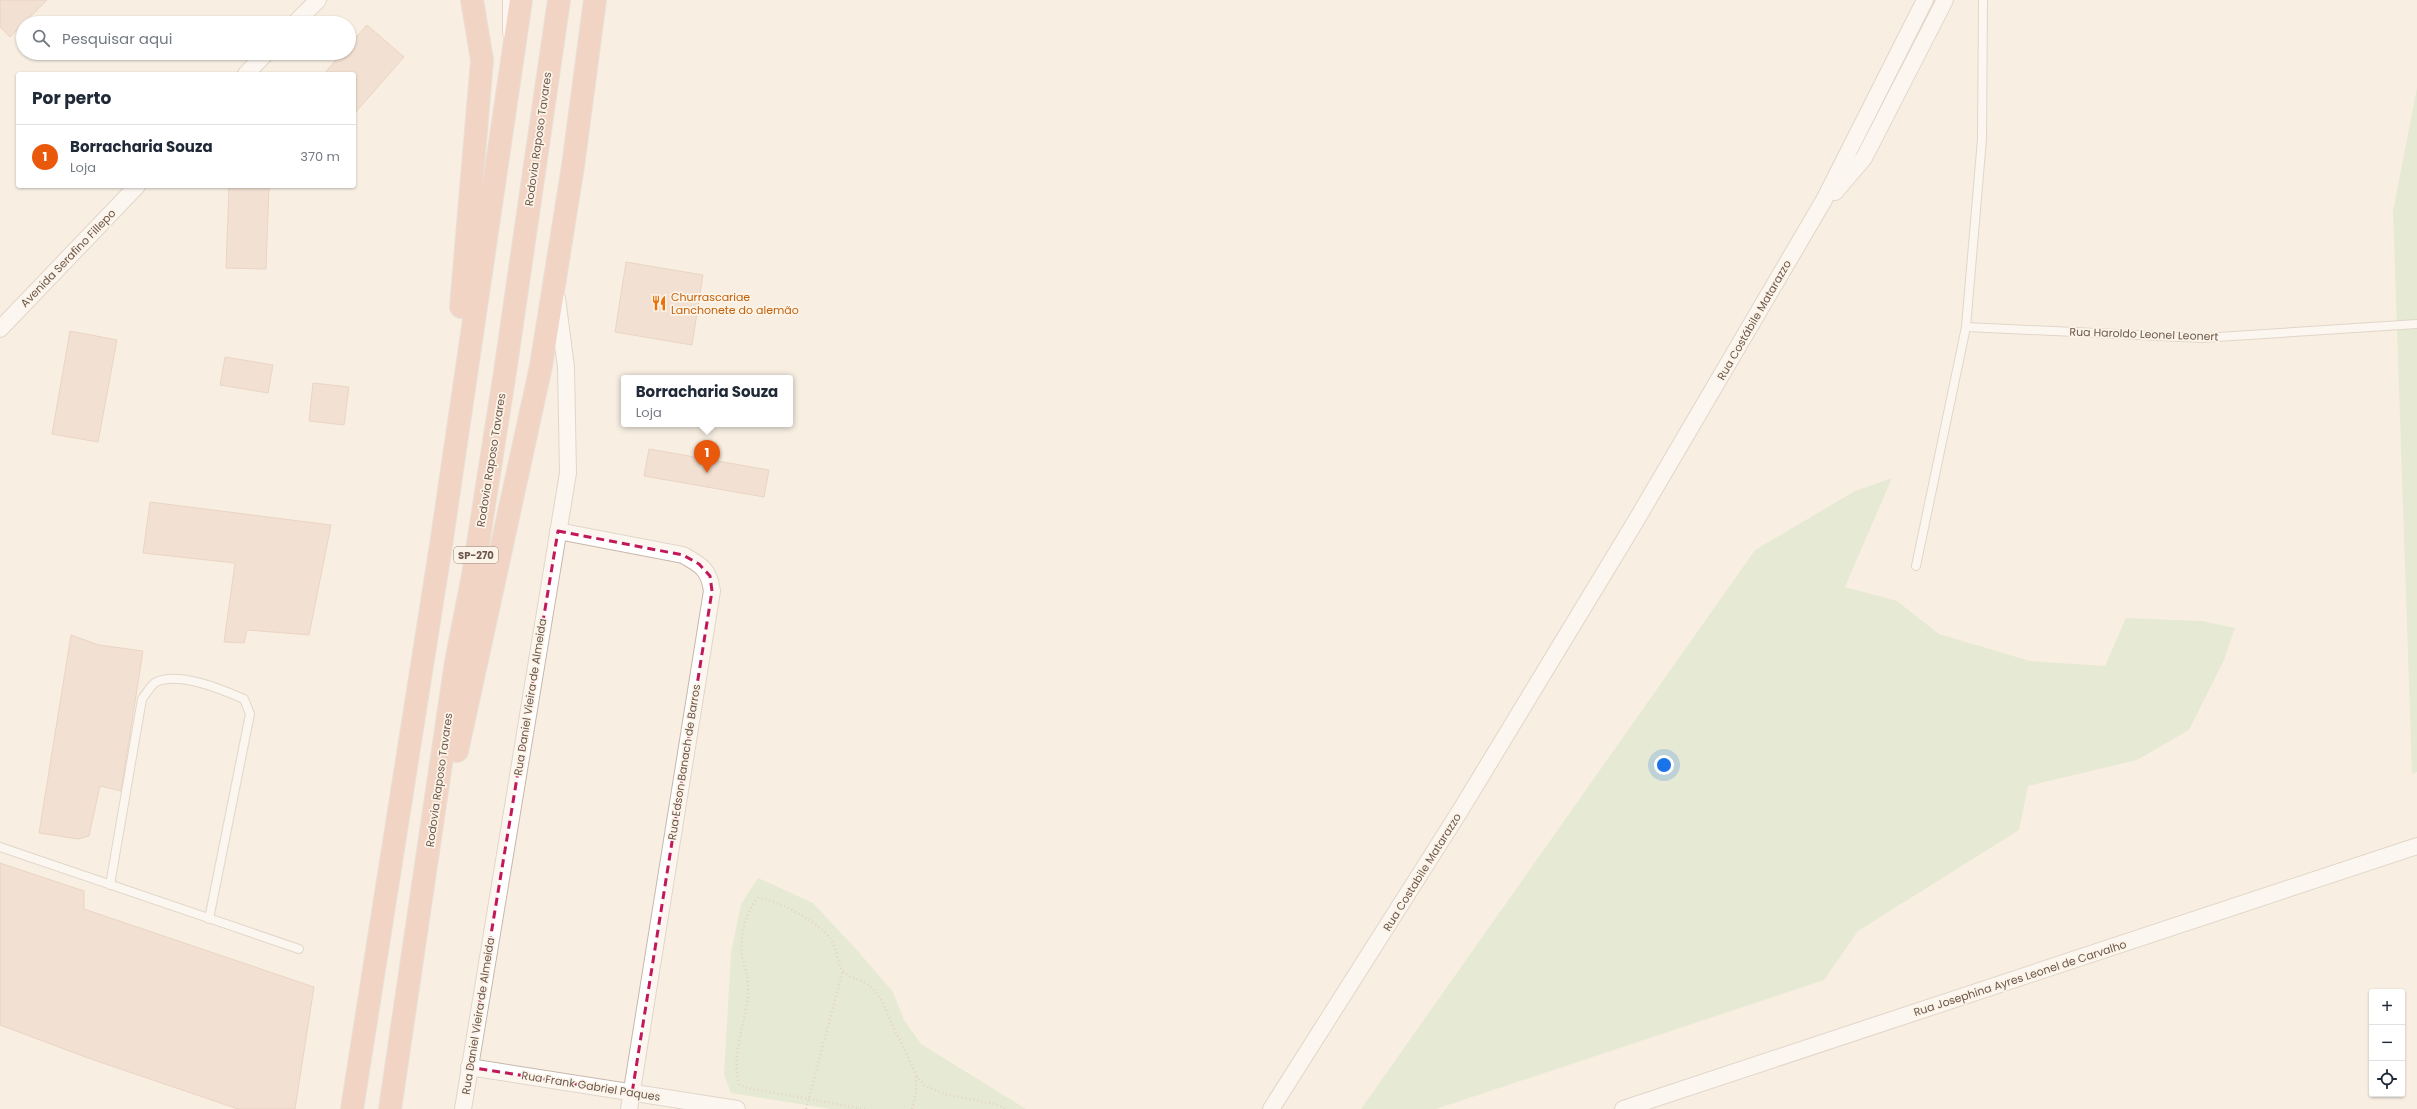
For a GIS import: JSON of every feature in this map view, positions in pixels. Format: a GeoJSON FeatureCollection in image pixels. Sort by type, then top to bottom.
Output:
{"type":"FeatureCollection","features":[{"type":"Feature","properties":{"kind":"highway"},"geometry":{"type":"LineString","coordinates":[[413,721],[418,616],[460,322],[482,68],[478,24],[472,0]]}},
{"type":"Feature","properties":{"kind":"highway","name":"SP-270"},"geometry":{"type":"LineString","coordinates":[[352,1109],[441,545],[507,85],[521,0]]}},
{"type":"Feature","properties":{"kind":"highway","name":"Rodovia Raposo Tavares"},"geometry":{"type":"LineString","coordinates":[[390,1109],[456,662],[473,575],[505,372],[559,0]]}},
{"type":"Feature","properties":{"kind":"highway"},"geometry":{"type":"LineString","coordinates":[[411,972],[488,606],[541,366],[555,282],[595,0]]}},
{"type":"Feature","properties":{"kind":"street"},"geometry":{"type":"LineString","coordinates":[[295,16],[303,0]]}},
{"type":"Feature","properties":{"kind":"street"},"geometry":{"type":"LineString","coordinates":[[302,16],[318,0]]}},
{"type":"Feature","properties":{"kind":"street","name":"Rua Costábile Matarazzo"},"geometry":{"type":"LineString","coordinates":[[1567,631],[1634,524],[1812,220],[1925,0]]}},
{"type":"Feature","properties":{"kind":"street"},"geometry":{"type":"LineString","coordinates":[[1812,220],[1864,158],[1945,0]]}},
{"type":"Feature","properties":{"kind":"street"},"geometry":{"type":"LineString","coordinates":[[248,72],[259,60]]}},
{"type":"Feature","properties":{"kind":"street","name":"Avenida Serafino Fillepo"},"geometry":{"type":"LineString","coordinates":[[0,330],[135,188]]}},
{"type":"Feature","properties":{"kind":"street","name":"Rua Daniel Vieira de Almeida"},"geometry":{"type":"LineString","coordinates":[[463,1109],[568,473],[566,367],[555,282]]}},
{"type":"Feature","properties":{"kind":"street","name":"Rua Edson Banach de Barros"},"geometry":{"type":"LineString","coordinates":[[558,531],[683,555],[699,564],[710,576],[712,590],[629,1109]]}},
{"type":"Feature","properties":{"kind":"street","name":"Rua Costabile Matarazzo"},"geometry":{"type":"LineString","coordinates":[[1271,1109],[1460,811],[1567,631]]}},
{"type":"Feature","properties":{"kind":"street","name":"Rua Josephina Ayres Leonel de Carvalho"},"geometry":{"type":"LineString","coordinates":[[1623,1109],[2417,846]]}},
{"type":"Feature","properties":{"kind":"street","name":"Rua Frank Gabriel Paques"},"geometry":{"type":"LineString","coordinates":[[469,1067],[737,1109]]}},
{"type":"Feature","properties":{"kind":"lane"},"geometry":{"type":"LineString","coordinates":[[507,0],[507,85]]}},
{"type":"Feature","properties":{"kind":"lane"},"geometry":{"type":"LineString","coordinates":[[1916,566],[1966,327],[1982,139],[1983,0]]}},
{"type":"Feature","properties":{"kind":"lane","name":"Rua Haroldo Leonel Leonert"},"geometry":{"type":"LineString","coordinates":[[1966,327],[2202,338],[2417,324]]}},
{"type":"Feature","properties":{"kind":"lane"},"geometry":{"type":"LineString","coordinates":[[110,886],[142,699],[155,683],[170,679],[215,686],[244,700],[250,714],[209,919]]}},
{"type":"Feature","properties":{"kind":"lane"},"geometry":{"type":"LineString","coordinates":[[0,847],[110,886],[299,949]]}},
{"type":"Feature","properties":{"kind":"path"},"geometry":{"type":"LineString","coordinates":[[866,1109],[808,1099],[739,1084],[736,1075],[737,1053],[748,985],[747,971],[742,961],[743,944],[746,919],[753,904],[758,898],[780,903],[821,928],[831,940],[843,970],[851,977],[863,981],[877,992],[916,1074],[924,1085],[944,1094],[995,1104],[1005,1109]]}},
{"type":"Feature","properties":{"kind":"path"},"geometry":{"type":"LineString","coordinates":[[806,1109],[843,970]]}},
{"type":"Feature","properties":{"kind":"path"},"geometry":{"type":"LineString","coordinates":[[912,1109],[916,1092],[916,1074]]}},
{"type":"Feature","properties":{"kind":"highlighted area"},"geometry":{"type":"Polygon","coordinates":[[[558,531],[683,555],[699,564],[710,576],[712,591],[632,1093],[469,1067],[558,531]]]}},
{"type":"Feature","properties":{"kind":"green space"},"geometry":{"type":"Polygon","coordinates":[[[2417,88],[2417,772],[2412,774],[2393,211],[2417,88]]]}},
{"type":"Feature","properties":{"kind":"green space"},"geometry":{"type":"Polygon","coordinates":[[[1892,478],[1845,587],[1897,601],[1939,634],[2030,661],[2105,666],[2126,618],[2202,621],[2235,628],[2224,660],[2189,730],[2137,760],[2028,786],[2019,830],[1858,931],[1824,980],[1436,1109],[1361,1109],[1755,550],[1855,491],[1892,478]]]}},
{"type":"Feature","properties":{"kind":"green space"},"geometry":{"type":"Polygon","coordinates":[[[758,878],[813,903],[856,949],[893,992],[904,1020],[921,1044],[1026,1109],[831,1109],[731,1093],[724,1075],[731,953],[741,904],[758,878]]]}},
{"type":"Feature","properties":{"kind":"building"},"geometry":{"type":"Polygon","coordinates":[[[0,0],[47,0],[31,16],[16,16],[16,31],[10,37],[0,27],[0,0]]]}},
{"type":"Feature","properties":{"kind":"building"},"geometry":{"type":"Polygon","coordinates":[[[367,25],[404,57],[356,112],[356,72],[326,72],[336,60],[356,60],[356,37],[367,25]]]}},
{"type":"Feature","properties":{"kind":"building"},"geometry":{"type":"Polygon","coordinates":[[[229,188],[269,188],[266,269],[226,268],[229,188]]]}},
{"type":"Feature","properties":{"kind":"building","name":"Churrascariae Lanchonete do alemão"},"geometry":{"type":"Polygon","coordinates":[[[626,262],[703,275],[692,345],[615,332],[626,262]]]}},
{"type":"Feature","properties":{"kind":"building"},"geometry":{"type":"Polygon","coordinates":[[[70,331],[117,340],[98,442],[52,434],[70,331]]]}},
{"type":"Feature","properties":{"kind":"building"},"geometry":{"type":"Polygon","coordinates":[[[225,357],[273,365],[268,393],[220,385],[225,357]]]}},
{"type":"Feature","properties":{"kind":"building"},"geometry":{"type":"Polygon","coordinates":[[[313,383],[349,387],[344,425],[309,421],[313,383]]]}},
{"type":"Feature","properties":{"kind":"building"},"geometry":{"type":"Polygon","coordinates":[[[649,449],[769,470],[764,497],[644,476],[649,449]]]}},
{"type":"Feature","properties":{"kind":"building"},"geometry":{"type":"Polygon","coordinates":[[[150,502],[331,525],[309,635],[247,630],[244,643],[224,642],[235,563],[143,553],[150,502]]]}},
{"type":"Feature","properties":{"kind":"building"},"geometry":{"type":"Polygon","coordinates":[[[71,635],[99,645],[143,651],[121,791],[100,786],[89,836],[78,839],[39,833],[71,635]]]}},
{"type":"Feature","properties":{"kind":"building"},"geometry":{"type":"Polygon","coordinates":[[[0,863],[84,891],[84,909],[314,987],[295,1109],[238,1109],[88,1058],[0,1025],[0,863]]]}},
{"type":"Feature","properties":{"kind":"place","name":"Churrascariae Lanchonete do alemão"},"geometry":{"type":"Point","coordinates":[659,303]}},
{"type":"Feature","properties":{"kind":"place","name":"Borracharia Souza"},"geometry":{"type":"Point","coordinates":[707,473]}}]}
